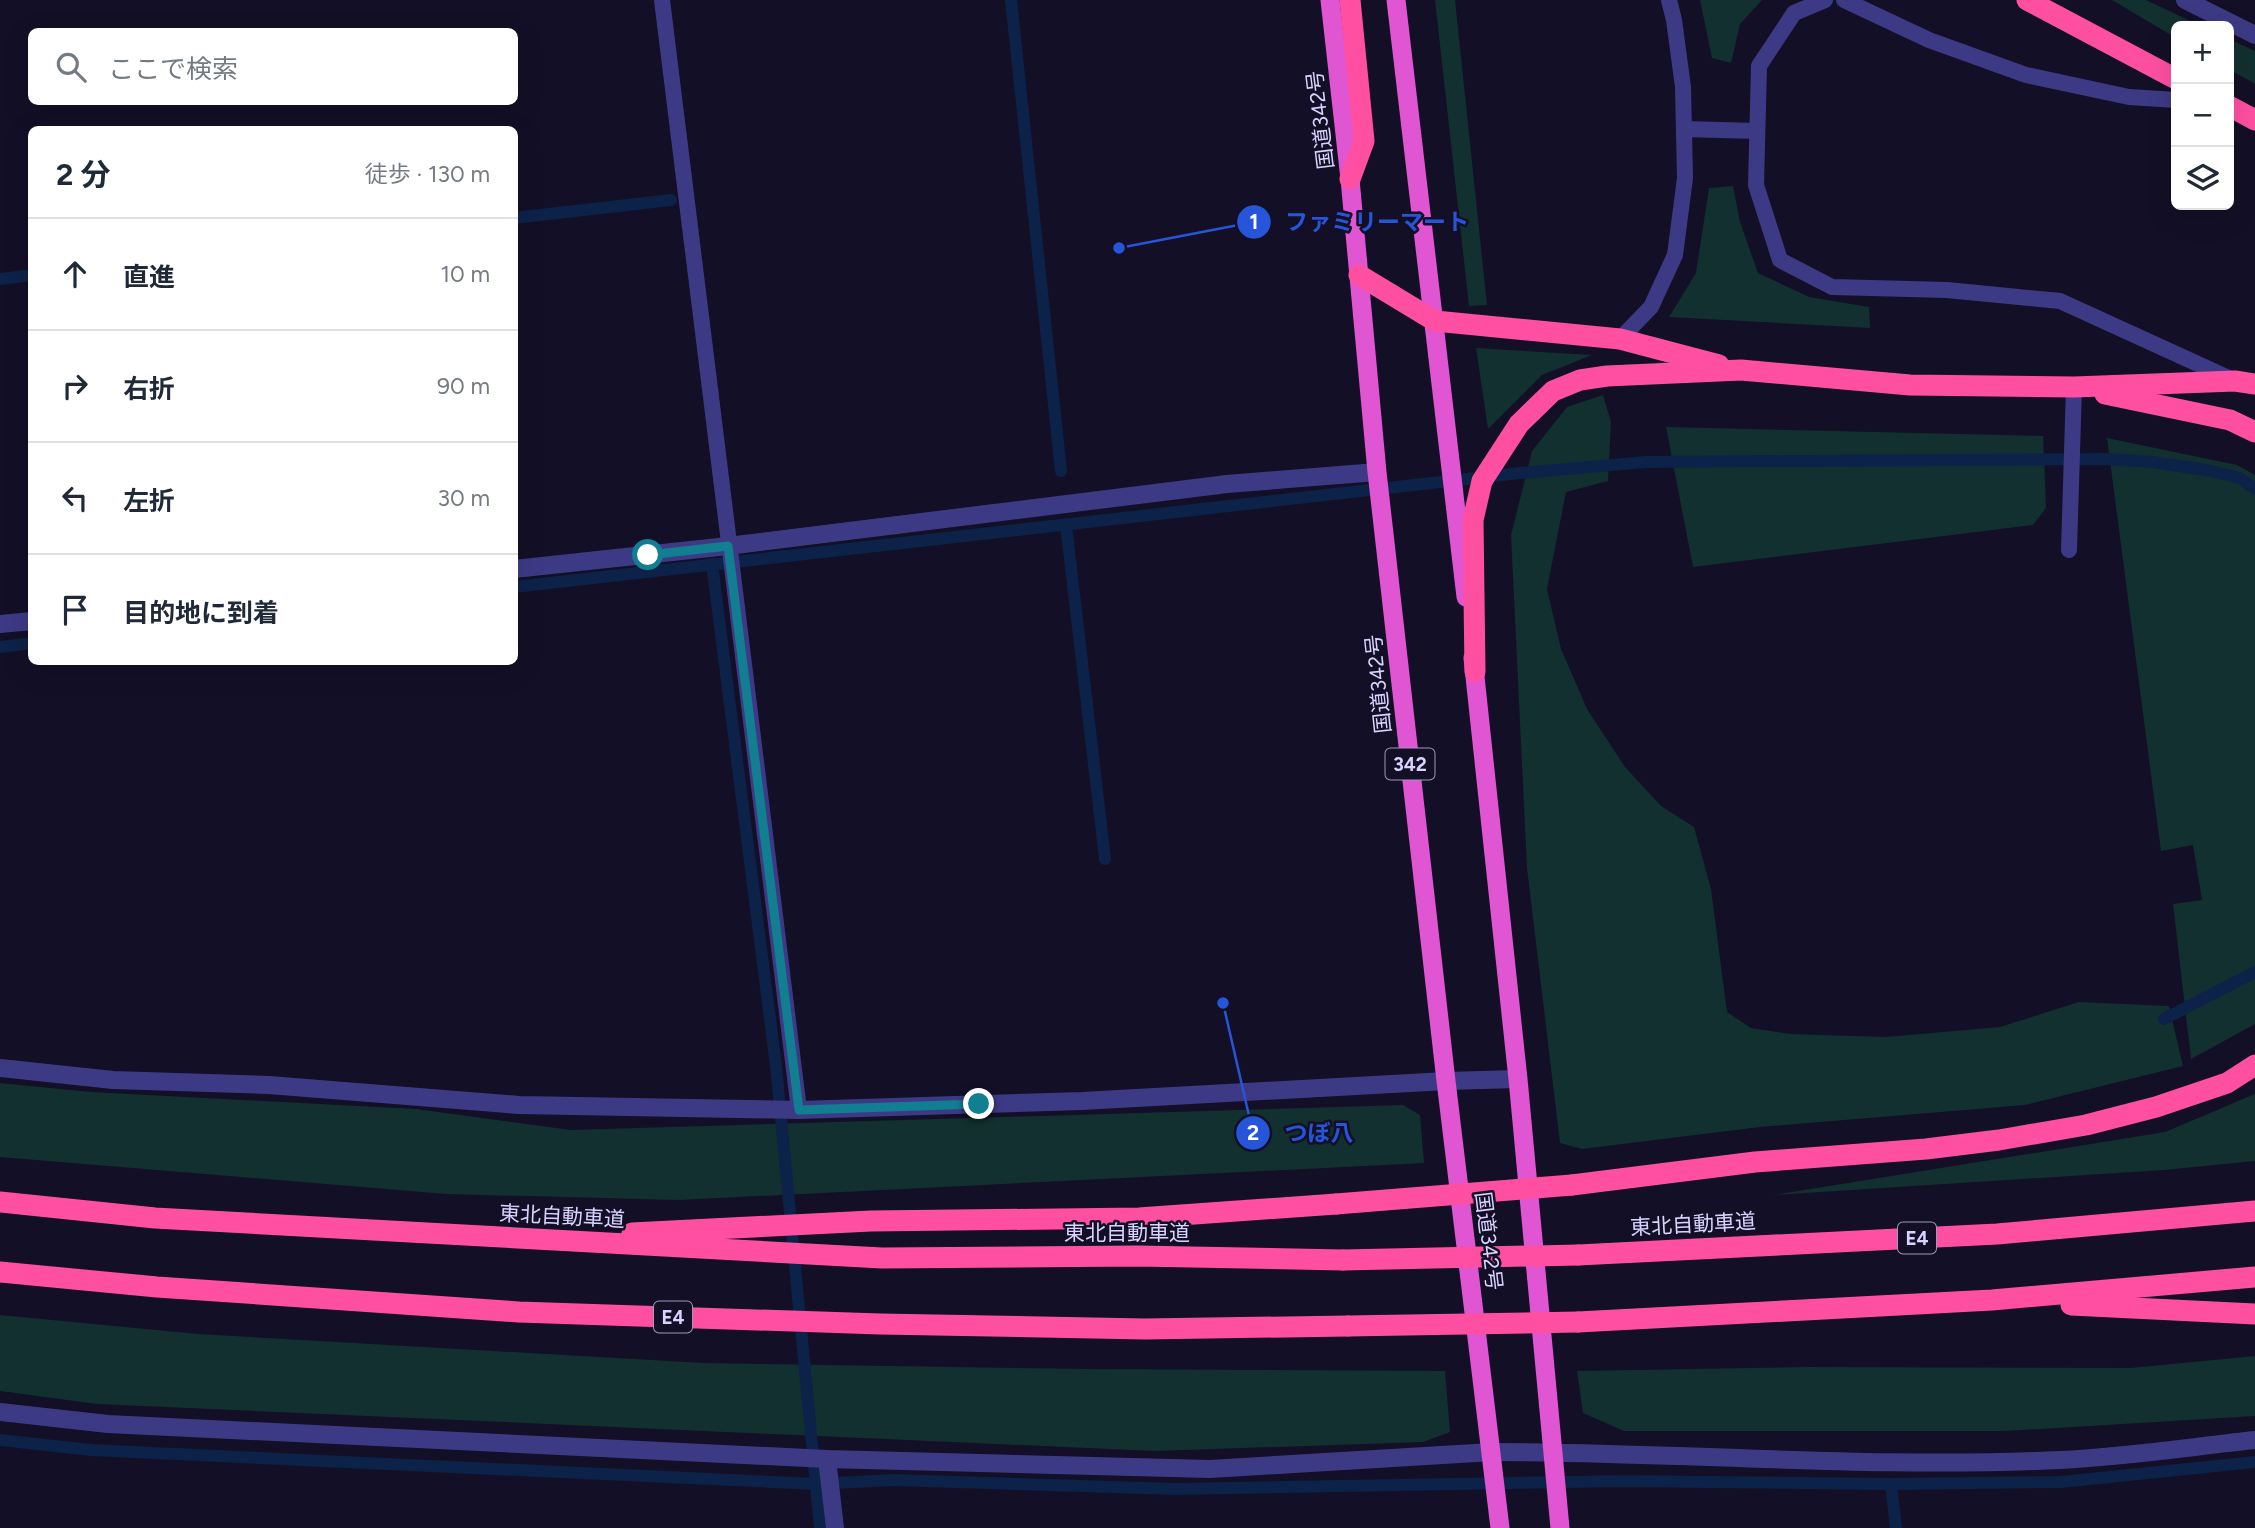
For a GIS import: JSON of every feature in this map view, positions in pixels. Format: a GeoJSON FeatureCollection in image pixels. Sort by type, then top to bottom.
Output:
{"type":"FeatureCollection","features":[{"type":"Feature","properties":{"kind":"highway","name":"国道342号"},"geometry":{"type":"LineString","coordinates":[[1329,0],[1350,179],[1377,472],[1500,1528]]}},
{"type":"Feature","properties":{"kind":"highway"},"geometry":{"type":"LineString","coordinates":[[1350,0],[1364,141],[1350,179]]}},
{"type":"Feature","properties":{"kind":"highway","name":"国道342号"},"geometry":{"type":"LineString","coordinates":[[1396,0],[1475,672],[1518,1079],[1560,1528]]}},
{"type":"Feature","properties":{"kind":"highway"},"geometry":{"type":"LineString","coordinates":[[2027,0],[2171,76]]}},
{"type":"Feature","properties":{"kind":"highway"},"geometry":{"type":"LineString","coordinates":[[2234,109],[2255,120]]}},
{"type":"Feature","properties":{"kind":"highway"},"geometry":{"type":"LineString","coordinates":[[1359,275],[1435,321],[1620,339],[1741,370]]}},
{"type":"Feature","properties":{"kind":"highway"},"geometry":{"type":"LineString","coordinates":[[1475,672],[1473,520],[1482,481],[1519,424],[1553,391],[1580,380],[1607,376],[1741,370],[1910,385],[2074,387],[2245,383]]}},
{"type":"Feature","properties":{"kind":"highway"},"geometry":{"type":"LineString","coordinates":[[2074,387],[2230,420],[2255,432]]}},
{"type":"Feature","properties":{"kind":"highway"},"geometry":{"type":"LineString","coordinates":[[518,1239],[871,1221],[1139,1218],[1572,1185],[1755,1162],[1926,1149],[2024,1136],[2086,1125],[2156,1107],[2227,1083],[2255,1065]]}},
{"type":"Feature","properties":{"kind":"highway","name":"東北自動車道"},"geometry":{"type":"LineString","coordinates":[[0,1202],[155,1218],[881,1258],[1138,1256],[1343,1260],[1578,1255],[1997,1234],[2255,1211]]}},
{"type":"Feature","properties":{"kind":"highway","name":"E4"},"geometry":{"type":"LineString","coordinates":[[0,1272],[157,1287],[519,1312],[1131,1329],[1578,1322],[1992,1300],[2255,1278]]}},
{"type":"Feature","properties":{"kind":"highway","name":"E4"},"geometry":{"type":"LineString","coordinates":[[1992,1300],[2255,1314]]}},
{"type":"Feature","properties":{"kind":"street"},"geometry":{"type":"LineString","coordinates":[[2185,0],[2255,35]]}},
{"type":"Feature","properties":{"kind":"street"},"geometry":{"type":"LineString","coordinates":[[518,569],[728,546],[1227,484],[1377,472]]}},
{"type":"Feature","properties":{"kind":"street"},"geometry":{"type":"LineString","coordinates":[[0,624],[28,621]]}},
{"type":"Feature","properties":{"kind":"street"},"geometry":{"type":"LineString","coordinates":[[0,1068],[113,1080],[270,1086],[519,1105],[799,1110],[1082,1101],[1518,1079]]}},
{"type":"Feature","properties":{"kind":"street"},"geometry":{"type":"LineString","coordinates":[[0,1412],[108,1424],[827,1459],[1210,1469],[1492,1452],[1822,1462],[2058,1460],[2152,1454],[2255,1440]]}},
{"type":"Feature","properties":{"kind":"street"},"geometry":{"type":"LineString","coordinates":[[827,1459],[835,1528]]}},
{"type":"Feature","properties":{"kind":"lane"},"geometry":{"type":"LineString","coordinates":[[663,0],[799,1110]]}},
{"type":"Feature","properties":{"kind":"lane"},"geometry":{"type":"LineString","coordinates":[[1620,339],[1651,307],[1675,255],[1685,178],[1683,87],[1669,0]]}},
{"type":"Feature","properties":{"kind":"lane"},"geometry":{"type":"LineString","coordinates":[[1825,0],[1794,13],[1759,66],[1756,185],[1780,260],[1832,287],[1947,290],[2060,301],[2245,383]]}},
{"type":"Feature","properties":{"kind":"lane"},"geometry":{"type":"LineString","coordinates":[[1844,0],[1929,40],[2026,75],[2129,97],[2171,100]]}},
{"type":"Feature","properties":{"kind":"lane"},"geometry":{"type":"LineString","coordinates":[[1684,130],[1757,131]]}},
{"type":"Feature","properties":{"kind":"lane"},"geometry":{"type":"LineString","coordinates":[[2068,550],[2074,387]]}},
{"type":"Feature","properties":{"kind":"green space"},"geometry":{"type":"Polygon","coordinates":[[[1435,0],[1455,0],[1487,305],[1469,306],[1435,0]]]}},
{"type":"Feature","properties":{"kind":"green space"},"geometry":{"type":"Polygon","coordinates":[[[1700,0],[1762,0],[1740,24],[1731,63],[1712,58],[1700,0]]]}},
{"type":"Feature","properties":{"kind":"green space"},"geometry":{"type":"Polygon","coordinates":[[[2112,0],[2146,0],[2190,21],[2171,21],[2171,35],[2112,0]]]}},
{"type":"Feature","properties":{"kind":"green space"},"geometry":{"type":"Polygon","coordinates":[[[2234,41],[2255,51],[2255,84],[2234,72],[2234,41]]]}},
{"type":"Feature","properties":{"kind":"green space"},"geometry":{"type":"Polygon","coordinates":[[[1733,186],[1740,222],[1758,273],[1809,297],[1869,307],[1870,328],[1669,317],[1696,273],[1709,188],[1733,186]]]}},
{"type":"Feature","properties":{"kind":"green space"},"geometry":{"type":"Polygon","coordinates":[[[1476,348],[1592,355],[1542,375],[1488,429],[1476,348]]]}},
{"type":"Feature","properties":{"kind":"green space"},"geometry":{"type":"Polygon","coordinates":[[[1603,395],[1611,422],[1608,481],[1566,492],[1547,589],[1561,649],[1587,709],[1625,767],[1661,806],[1694,827],[1711,889],[1727,1012],[1751,1028],[1790,1034],[1886,1037],[2000,1027],[2079,1002],[2169,1006],[2183,1066],[2025,1105],[1760,1127],[1582,1149],[1560,1143],[1527,868],[1511,535],[1532,451],[1567,407],[1603,395]]]}},
{"type":"Feature","properties":{"kind":"green space"},"geometry":{"type":"Polygon","coordinates":[[[1666,427],[2043,436],[2046,508],[2033,525],[1693,567],[1666,427]]]}},
{"type":"Feature","properties":{"kind":"green space"},"geometry":{"type":"Polygon","coordinates":[[[2107,438],[2237,465],[2255,475],[2255,1024],[2191,1059],[2173,904],[2202,900],[2193,845],[2161,851],[2107,438]]]}},
{"type":"Feature","properties":{"kind":"green space"},"geometry":{"type":"Polygon","coordinates":[[[0,1083],[91,1092],[416,1109],[571,1130],[1403,1105],[1420,1115],[1424,1163],[679,1200],[446,1194],[0,1157],[0,1083]]]}},
{"type":"Feature","properties":{"kind":"green space"},"geometry":{"type":"Polygon","coordinates":[[[2255,1094],[2255,1161],[2164,1170],[1773,1195],[2165,1132],[2255,1094]]]}},
{"type":"Feature","properties":{"kind":"green space"},"geometry":{"type":"Polygon","coordinates":[[[0,1315],[198,1334],[704,1363],[1445,1371],[1450,1432],[1423,1442],[1155,1451],[97,1404],[0,1391],[0,1315]]]}},
{"type":"Feature","properties":{"kind":"green space"},"geometry":{"type":"Polygon","coordinates":[[[2255,1356],[2255,1416],[2005,1431],[1624,1431],[1583,1413],[1577,1371],[1809,1367],[2131,1368],[2255,1356]]]}},
{"type":"Feature","properties":{"kind":"waterway"},"geometry":{"type":"LineString","coordinates":[[1011,0],[1061,471]]}},
{"type":"Feature","properties":{"kind":"waterway"},"geometry":{"type":"LineString","coordinates":[[518,218],[671,200]]}},
{"type":"Feature","properties":{"kind":"waterway"},"geometry":{"type":"LineString","coordinates":[[0,279],[28,276]]}},
{"type":"Feature","properties":{"kind":"waterway"},"geometry":{"type":"LineString","coordinates":[[518,587],[1520,473],[1646,462],[2103,459],[2152,462],[2206,470],[2240,478],[2255,489]]}},
{"type":"Feature","properties":{"kind":"waterway"},"geometry":{"type":"LineString","coordinates":[[1066,525],[1105,859]]}},
{"type":"Feature","properties":{"kind":"waterway"},"geometry":{"type":"LineString","coordinates":[[712,564],[776,1066],[820,1528]]}},
{"type":"Feature","properties":{"kind":"waterway"},"geometry":{"type":"LineString","coordinates":[[0,647],[28,644]]}},
{"type":"Feature","properties":{"kind":"waterway"},"geometry":{"type":"LineString","coordinates":[[2164,1019],[2255,972]]}},
{"type":"Feature","properties":{"kind":"waterway"},"geometry":{"type":"LineString","coordinates":[[0,1440],[91,1450],[816,1484],[893,1480],[1176,1489],[1623,1481],[1891,1484],[2061,1482],[2255,1462]]}},
{"type":"Feature","properties":{"kind":"waterway"},"geometry":{"type":"LineString","coordinates":[[1891,1484],[1896,1528]]}},
{"type":"Feature","properties":{"kind":"place","name":"ファミリーマート"},"geometry":{"type":"Point","coordinates":[1119,248]}},
{"type":"Feature","properties":{"kind":"place","name":"つぼ八"},"geometry":{"type":"Point","coordinates":[1223,1003]}},
{"type":"Feature","properties":{"kind":"route"},"geometry":{"type":"LineString","coordinates":[[648,555],[728,546],[799,1110],[979,1104]]}}]}
